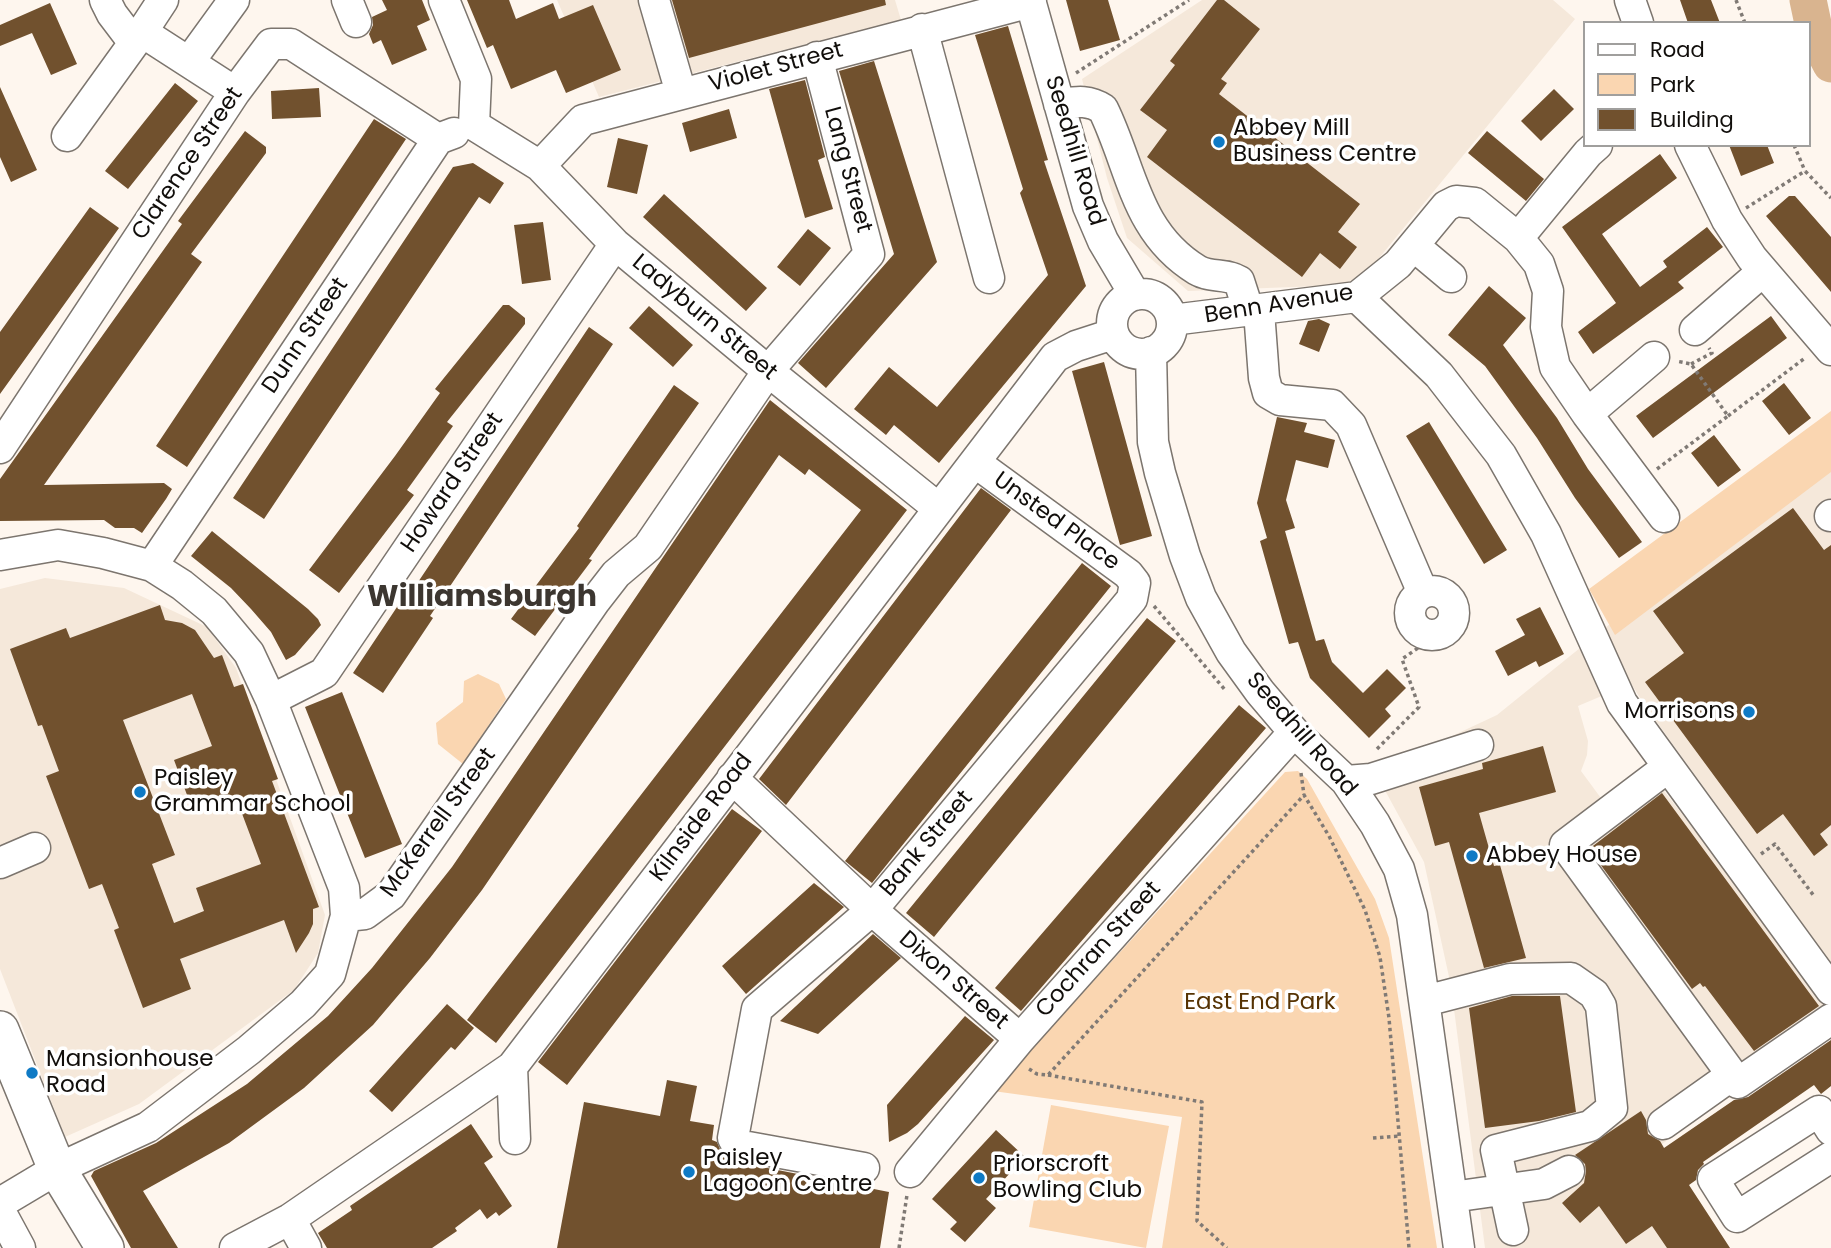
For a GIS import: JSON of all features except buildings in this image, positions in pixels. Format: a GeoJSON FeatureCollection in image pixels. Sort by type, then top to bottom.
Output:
{"type":"FeatureCollection","features":[{"type":"Feature","properties":{"kind":"main road"},"geometry":{"type":"LineString","coordinates":[[0,1030],[47,1175],[76,1248]]}},
{"type":"Feature","properties":{"kind":"main road"},"geometry":{"type":"LineString","coordinates":[[0,1087],[47,1175],[104,1248]]}},
{"type":"Feature","properties":{"kind":"street"},"geometry":{"type":"LineString","coordinates":[[104,0],[111,14],[138,37],[189,62],[236,92]]}},
{"type":"Feature","properties":{"kind":"street"},"geometry":{"type":"LineString","coordinates":[[67,136],[163,0]]}},
{"type":"Feature","properties":{"kind":"street"},"geometry":{"type":"LineString","coordinates":[[189,62],[234,0]]}},
{"type":"Feature","properties":{"kind":"street"},"geometry":{"type":"LineString","coordinates":[[438,139],[474,125],[476,79],[444,0]]}},
{"type":"Feature","properties":{"kind":"street"},"geometry":{"type":"LineString","coordinates":[[654,0],[681,93]]}},
{"type":"Feature","properties":{"kind":"street"},"geometry":{"type":"LineString","coordinates":[[1630,0],[1637,21]]}},
{"type":"Feature","properties":{"kind":"street","name":"Violet Street"},"geometry":{"type":"LineString","coordinates":[[540,166],[583,120],[1030,1]]}},
{"type":"Feature","properties":{"kind":"street","name":"Seedhill Road"},"geometry":{"type":"LineString","coordinates":[[1030,1],[1088,206],[1103,241],[1135,295]]}},
{"type":"Feature","properties":{"kind":"street"},"geometry":{"type":"LineString","coordinates":[[922,29],[989,278]]}},
{"type":"Feature","properties":{"kind":"street","name":"Clarence Street"},"geometry":{"type":"LineString","coordinates":[[0,448],[236,92],[271,44],[291,44],[438,139]]}},
{"type":"Feature","properties":{"kind":"street","name":"Lang Street"},"geometry":{"type":"LineString","coordinates":[[768,371],[869,254],[817,57]]}},
{"type":"Feature","properties":{"kind":"street"},"geometry":{"type":"LineString","coordinates":[[1056,96],[1095,103],[1102,109],[1148,222],[1178,256],[1198,271],[1239,281],[1254,311],[1268,393],[1280,400],[1332,405],[1351,425],[1423,593],[1443,593],[1452,604],[1454,611],[1451,624],[1440,634]]}},
{"type":"Feature","properties":{"kind":"street","name":"Ladyburn Street"},"geometry":{"type":"LineString","coordinates":[[474,125],[540,166],[615,244],[938,508]]}},
{"type":"Feature","properties":{"kind":"street","name":"Dunn Street"},"geometry":{"type":"LineString","coordinates":[[152,566],[438,139]]}},
{"type":"Feature","properties":{"kind":"street"},"geometry":{"type":"LineString","coordinates":[[1518,238],[1595,147]]}},
{"type":"Feature","properties":{"kind":"street"},"geometry":{"type":"LineString","coordinates":[[1691,147],[1727,220],[1762,272],[1828,347]]}},
{"type":"Feature","properties":{"kind":"street","name":"Benn Avenue"},"geometry":{"type":"LineString","coordinates":[[1172,320],[1357,297],[1398,264],[1446,206],[1456,201],[1475,203],[1518,238],[1539,264],[1548,291],[1546,327],[1555,367],[1664,517]]}},
{"type":"Feature","properties":{"kind":"street","name":"Howard Street"},"geometry":{"type":"LineString","coordinates":[[271,700],[324,673],[615,244]]}},
{"type":"Feature","properties":{"kind":"street"},"geometry":{"type":"LineString","coordinates":[[1414,246],[1451,277]]}},
{"type":"Feature","properties":{"kind":"street"},"geometry":{"type":"LineString","coordinates":[[1695,330],[1762,272]]}},
{"type":"Feature","properties":{"kind":"street"},"geometry":{"type":"LineString","coordinates":[[1145,294],[1161,300],[1172,320],[1166,342],[1152,352],[1141,354],[1128,350],[1119,344],[1113,334],[1112,323],[1116,308],[1135,295],[1145,294]]}},
{"type":"Feature","properties":{"kind":"street"},"geometry":{"type":"LineString","coordinates":[[1357,297],[1439,375],[1501,455],[1546,534],[1622,703],[1831,990]]}},
{"type":"Feature","properties":{"kind":"street","name":"Kilnside Road"},"geometry":{"type":"LineString","coordinates":[[235,1248],[290,1219],[512,1067],[1055,357],[1076,346],[1113,334]]}},
{"type":"Feature","properties":{"kind":"street","name":"Seedhill Road"},"geometry":{"type":"LineString","coordinates":[[1152,352],[1153,442],[1185,556],[1201,598],[1231,652],[1259,692],[1294,732],[1346,781],[1375,824],[1399,869],[1412,915],[1459,1248]]}},
{"type":"Feature","properties":{"kind":"street"},"geometry":{"type":"LineString","coordinates":[[1587,414],[1654,357]]}},
{"type":"Feature","properties":{"kind":"street","name":"McKerrell Street"},"geometry":{"type":"LineString","coordinates":[[346,916],[365,914],[391,895],[595,601],[616,574],[648,547],[768,371]]}},
{"type":"Feature","properties":{"kind":"street","name":"Unsted Place"},"geometry":{"type":"LineString","coordinates":[[975,463],[1128,574],[1135,583]]}},
{"type":"Feature","properties":{"kind":"street"},"geometry":{"type":"LineString","coordinates":[[0,555],[58,545],[103,553],[152,566],[182,584],[214,611],[249,653],[271,700],[344,888],[346,916],[330,975],[303,1004],[249,1050],[148,1127],[47,1175],[0,1203]]}},
{"type":"Feature","properties":{"kind":"street","name":"Bank Street"},"geometry":{"type":"LineString","coordinates":[[864,1168],[737,1145],[733,1138],[757,1009],[872,910],[1132,599],[1135,583]]}},
{"type":"Feature","properties":{"kind":"street","name":"Cochran Street"},"geometry":{"type":"LineString","coordinates":[[910,1172],[1020,1039],[1294,732]]}},
{"type":"Feature","properties":{"kind":"street"},"geometry":{"type":"LineString","coordinates":[[1346,781],[1371,779],[1478,745]]}},
{"type":"Feature","properties":{"kind":"street"},"geometry":{"type":"LineString","coordinates":[[1668,767],[1565,845],[1738,1083],[1831,1019]]}},
{"type":"Feature","properties":{"kind":"street","name":"Dixon Street"},"geometry":{"type":"LineString","coordinates":[[732,778],[872,910],[1020,1039]]}},
{"type":"Feature","properties":{"kind":"street"},"geometry":{"type":"LineString","coordinates":[[0,863],[35,848]]}},
{"type":"Feature","properties":{"kind":"street"},"geometry":{"type":"LineString","coordinates":[[1425,1001],[1510,979],[1571,978],[1594,994],[1601,1006],[1612,1108],[1590,1126],[1496,1150],[1513,1230]]}},
{"type":"Feature","properties":{"kind":"street"},"geometry":{"type":"LineString","coordinates":[[512,1067],[515,1139]]}},
{"type":"Feature","properties":{"kind":"street"},"geometry":{"type":"LineString","coordinates":[[1663,1124],[1732,1075]]}},
{"type":"Feature","properties":{"kind":"street"},"geometry":{"type":"LineString","coordinates":[[1831,1130],[1819,1111],[1713,1179],[1737,1217],[1831,1157]]}},
{"type":"Feature","properties":{"kind":"street"},"geometry":{"type":"LineString","coordinates":[[1452,1197],[1544,1184],[1569,1171]]}},
{"type":"Feature","properties":{"kind":"street"},"geometry":{"type":"LineString","coordinates":[[0,1212],[20,1248]]}},
{"type":"Feature","properties":{"kind":"street"},"geometry":{"type":"LineString","coordinates":[[290,1219],[306,1248]]}},
{"type":"Feature","properties":{"kind":"path"},"geometry":{"type":"LineString","coordinates":[[1056,96],[1189,0]]}},
{"type":"Feature","properties":{"kind":"path"},"geometry":{"type":"LineString","coordinates":[[1735,0],[1744,21]]}},
{"type":"Feature","properties":{"kind":"path"},"geometry":{"type":"LineString","coordinates":[[1795,147],[1805,171],[1831,198]]}},
{"type":"Feature","properties":{"kind":"path"},"geometry":{"type":"LineString","coordinates":[[1727,220],[1805,171]]}},
{"type":"Feature","properties":{"kind":"path"},"geometry":{"type":"LineString","coordinates":[[1638,482],[1828,347]]}},
{"type":"Feature","properties":{"kind":"path"},"geometry":{"type":"LineString","coordinates":[[1654,357],[1691,364],[1728,416]]}},
{"type":"Feature","properties":{"kind":"path"},"geometry":{"type":"LineString","coordinates":[[1135,583],[1231,698],[1259,692]]}},
{"type":"Feature","properties":{"kind":"path"},"geometry":{"type":"LineString","coordinates":[[1346,781],[1419,707],[1402,659],[1440,634]]}},
{"type":"Feature","properties":{"kind":"path"},"geometry":{"type":"LineString","coordinates":[[1048,1075],[1304,795],[1329,836],[1365,910],[1380,957],[1389,1018],[1409,1248]]}},
{"type":"Feature","properties":{"kind":"path"},"geometry":{"type":"LineString","coordinates":[[1742,867],[1775,844],[1814,896]]}},
{"type":"Feature","properties":{"kind":"path"},"geometry":{"type":"LineString","coordinates":[[1020,1039],[1022,1064],[1037,1074],[1202,1102],[1197,1221],[1227,1248]]}},
{"type":"Feature","properties":{"kind":"path"},"geometry":{"type":"LineString","coordinates":[[1373,1138],[1399,1136]]}},
{"type":"Feature","properties":{"kind":"path"},"geometry":{"type":"LineString","coordinates":[[899,1248],[910,1172]]}},
{"type":"Feature","properties":{"kind":"shaded area"},"geometry":{"type":"Polygon","coordinates":[[[557,0],[895,0],[901,20],[599,97],[557,0]]]}},
{"type":"Feature","properties":{"kind":"shaded area"},"geometry":{"type":"Polygon","coordinates":[[[1202,0],[1553,0],[1575,19],[1375,263],[1346,285],[1188,291],[1127,238],[1107,178],[1082,79],[1202,0]]]}},
{"type":"Feature","properties":{"kind":"shaded area","name":"Morrisons"},"geometry":{"type":"Polygon","coordinates":[[[1831,448],[1831,963],[1643,703],[1600,632],[1831,448]]]}},
{"type":"Feature","properties":{"kind":"shaded area","name":"Paisley Grammar School"},"geometry":{"type":"Polygon","coordinates":[[[45,578],[124,588],[207,627],[236,668],[325,915],[318,953],[294,990],[139,1104],[65,1137],[0,969],[0,589],[45,578]]]}},
{"type":"Feature","properties":{"kind":"shaded area"},"geometry":{"type":"Polygon","coordinates":[[[1580,648],[1604,695],[1578,706],[1588,741],[1587,755],[1581,771],[1609,809],[1657,782],[1831,1004],[1831,1027],[1662,1144],[1730,1248],[1485,1248],[1451,986],[1424,862],[1375,772],[1497,715],[1580,648]]]}},
{"type":"Feature","properties":{"kind":"green space"},"geometry":{"type":"Polygon","coordinates":[[[1831,411],[1831,472],[1615,635],[1589,589],[1831,411]]]}},
{"type":"Feature","properties":{"kind":"green space"},"geometry":{"type":"Polygon","coordinates":[[[478,674],[499,684],[506,699],[463,764],[438,744],[436,723],[463,702],[464,681],[478,674]]]}},
{"type":"Feature","properties":{"kind":"green space","name":"East End Park"},"geometry":{"type":"Polygon","coordinates":[[[1298,771],[1307,779],[1375,899],[1389,938],[1437,1248],[1162,1248],[1182,1117],[993,1091],[1285,772],[1298,771]]]}},
{"type":"Feature","properties":{"kind":"green space"},"geometry":{"type":"Polygon","coordinates":[[[1051,1105],[1169,1126],[1146,1248],[1029,1227],[1051,1105]]]}},
{"type":"Feature","properties":{"kind":"waterway"},"geometry":{"type":"LineString","coordinates":[[1808,0],[1815,33],[1831,64]]}},
{"type":"Feature","properties":{"kind":"place","name":"Abbey Mill Business Centre"},"geometry":{"type":"Point","coordinates":[1219,142]}},
{"type":"Feature","properties":{"kind":"place","name":"Morrisons"},"geometry":{"type":"Point","coordinates":[1749,712]}},
{"type":"Feature","properties":{"kind":"place","name":"Paisley Grammar School"},"geometry":{"type":"Point","coordinates":[140,792]}},
{"type":"Feature","properties":{"kind":"place","name":"Abbey House"},"geometry":{"type":"Point","coordinates":[1472,856]}},
{"type":"Feature","properties":{"kind":"place","name":"Mansionhouse Road"},"geometry":{"type":"Point","coordinates":[32,1073]}},
{"type":"Feature","properties":{"kind":"place","name":"Paisley Lagoon Centre"},"geometry":{"type":"Point","coordinates":[689,1172]}},
{"type":"Feature","properties":{"kind":"place","name":"Priorscroft Bowling Club"},"geometry":{"type":"Point","coordinates":[979,1178]}},
{"type":"Feature","properties":{"kind":"district","name":"Williamsburgh"},"geometry":{"type":"Point","coordinates":[482,598]}}]}
